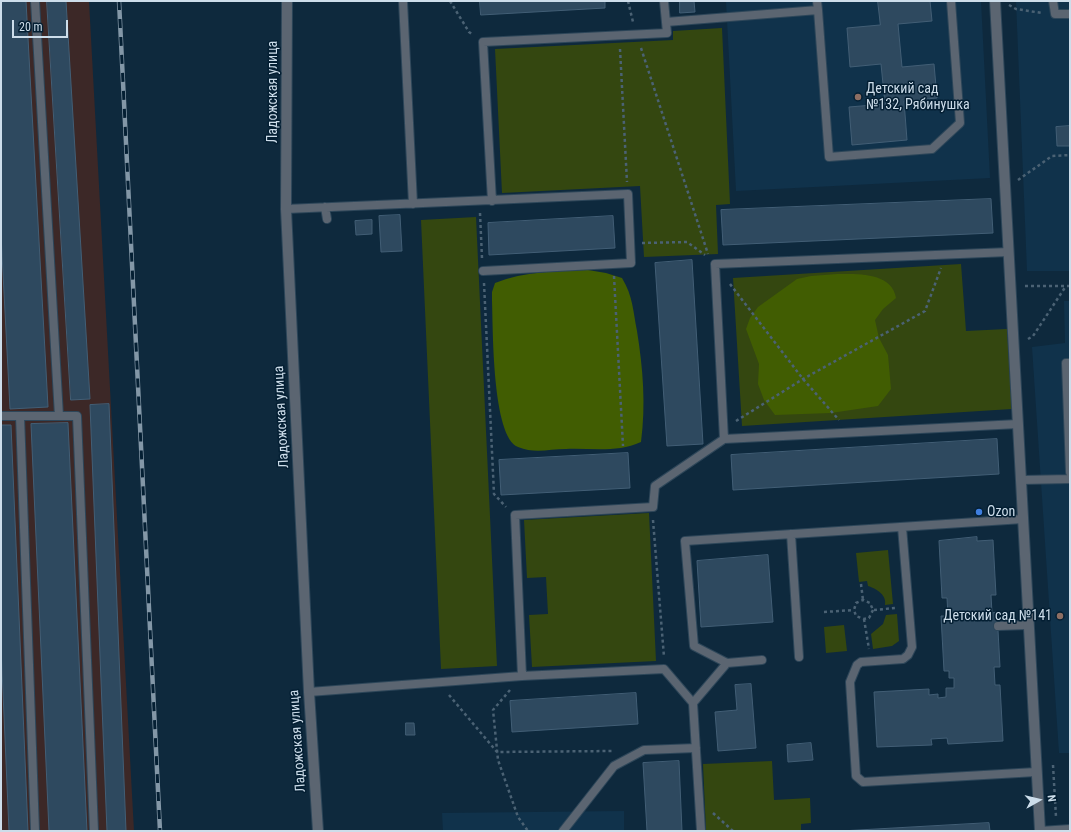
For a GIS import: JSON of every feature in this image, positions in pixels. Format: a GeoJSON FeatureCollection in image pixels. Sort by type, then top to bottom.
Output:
{"type":"FeatureCollection","features":[{"type":"Feature","properties":{"kind":"street","name":"Ладожская улица"},"geometry":{"type":"LineString","coordinates":[[287,1],[286,209],[309,692],[318,831]]}},
{"type":"Feature","properties":{"kind":"street"},"geometry":{"type":"LineString","coordinates":[[1000,2],[1005,186],[1040,831]]}},
{"type":"Feature","properties":{"kind":"lane"},"geometry":{"type":"LineString","coordinates":[[35,1],[59,416]]}},
{"type":"Feature","properties":{"kind":"lane"},"geometry":{"type":"LineString","coordinates":[[403,1],[413,204]]}},
{"type":"Feature","properties":{"kind":"lane"},"geometry":{"type":"LineString","coordinates":[[492,201],[483,42],[667,33],[664,1]]}},
{"type":"Feature","properties":{"kind":"lane"},"geometry":{"type":"LineString","coordinates":[[666,22],[818,5],[829,157],[932,149],[960,123],[951,1]]}},
{"type":"Feature","properties":{"kind":"lane"},"geometry":{"type":"LineString","coordinates":[[1053,1],[1056,14],[1070,14]]}},
{"type":"Feature","properties":{"kind":"lane"},"geometry":{"type":"LineString","coordinates":[[286,209],[628,194],[631,263],[483,271]]}},
{"type":"Feature","properties":{"kind":"lane"},"geometry":{"type":"LineString","coordinates":[[326,207],[327,219]]}},
{"type":"Feature","properties":{"kind":"lane"},"geometry":{"type":"LineString","coordinates":[[724,439],[715,264],[1009,252]]}},
{"type":"Feature","properties":{"kind":"lane"},"geometry":{"type":"LineString","coordinates":[[1070,362],[1066,363],[1070,472]]}},
{"type":"Feature","properties":{"kind":"lane"},"geometry":{"type":"LineString","coordinates":[[1,416],[77,416],[94,831]]}},
{"type":"Feature","properties":{"kind":"lane"},"geometry":{"type":"LineString","coordinates":[[20,416],[35,831]]}},
{"type":"Feature","properties":{"kind":"lane"},"geometry":{"type":"LineString","coordinates":[[522,676],[515,515],[652,508],[655,486],[724,439],[1018,424]]}},
{"type":"Feature","properties":{"kind":"lane"},"geometry":{"type":"LineString","coordinates":[[1021,480],[1070,479]]}},
{"type":"Feature","properties":{"kind":"lane"},"geometry":{"type":"LineString","coordinates":[[762,660],[727,663],[694,646],[685,541],[1023,519]]}},
{"type":"Feature","properties":{"kind":"lane"},"geometry":{"type":"LineString","coordinates":[[902,527],[912,647],[908,656],[903,659],[858,663],[850,682],[856,776],[863,782],[1036,772]]}},
{"type":"Feature","properties":{"kind":"lane"},"geometry":{"type":"LineString","coordinates":[[791,534],[799,657]]}},
{"type":"Feature","properties":{"kind":"lane"},"geometry":{"type":"LineString","coordinates":[[998,626],[1029,625]]}},
{"type":"Feature","properties":{"kind":"lane"},"geometry":{"type":"LineString","coordinates":[[693,703],[727,663]]}},
{"type":"Feature","properties":{"kind":"lane"},"geometry":{"type":"LineString","coordinates":[[309,692],[522,676],[664,669],[693,703],[701,831]]}},
{"type":"Feature","properties":{"kind":"lane"},"geometry":{"type":"LineString","coordinates":[[563,831],[614,766],[644,750],[696,748]]}},
{"type":"Feature","properties":{"kind":"lane"},"geometry":{"type":"LineString","coordinates":[[1040,831],[1070,829]]}},
{"type":"Feature","properties":{"kind":"path"},"geometry":{"type":"LineString","coordinates":[[450,1],[469,32],[483,42]]}},
{"type":"Feature","properties":{"kind":"path"},"geometry":{"type":"LineString","coordinates":[[628,1],[636,34],[709,258],[686,242],[630,244]]}},
{"type":"Feature","properties":{"kind":"path"},"geometry":{"type":"LineString","coordinates":[[1000,2],[1016,9],[1056,14]]}},
{"type":"Feature","properties":{"kind":"path"},"geometry":{"type":"LineString","coordinates":[[619,35],[628,194]]}},
{"type":"Feature","properties":{"kind":"path"},"geometry":{"type":"LineString","coordinates":[[1005,186],[1023,178],[1052,156],[1070,155]]}},
{"type":"Feature","properties":{"kind":"path"},"geometry":{"type":"LineString","coordinates":[[480,201],[494,494],[515,515]]}},
{"type":"Feature","properties":{"kind":"path"},"geometry":{"type":"LineString","coordinates":[[724,428],[803,379],[925,311],[946,254]]}},
{"type":"Feature","properties":{"kind":"path"},"geometry":{"type":"LineString","coordinates":[[613,264],[623,446]]}},
{"type":"Feature","properties":{"kind":"path"},"geometry":{"type":"LineString","coordinates":[[715,264],[803,379],[848,432]]}},
{"type":"Feature","properties":{"kind":"path"},"geometry":{"type":"LineString","coordinates":[[1011,286],[1070,286]]}},
{"type":"Feature","properties":{"kind":"path"},"geometry":{"type":"LineString","coordinates":[[1014,347],[1033,336],[1066,286]]}},
{"type":"Feature","properties":{"kind":"path"},"geometry":{"type":"LineString","coordinates":[[652,508],[664,669]]}},
{"type":"Feature","properties":{"kind":"path"},"geometry":{"type":"LineString","coordinates":[[860,584],[863,600]]}},
{"type":"Feature","properties":{"kind":"path"},"geometry":{"type":"LineString","coordinates":[[863,600],[870,603],[873,610],[869,618],[864,619],[856,616],[854,610],[856,604],[863,600]]}},
{"type":"Feature","properties":{"kind":"path"},"geometry":{"type":"LineString","coordinates":[[873,610],[908,607]]}},
{"type":"Feature","properties":{"kind":"path"},"geometry":{"type":"LineString","coordinates":[[824,612],[854,610]]}},
{"type":"Feature","properties":{"kind":"path"},"geometry":{"type":"LineString","coordinates":[[864,619],[871,661]]}},
{"type":"Feature","properties":{"kind":"path"},"geometry":{"type":"LineString","coordinates":[[522,676],[493,710],[497,752],[518,817],[528,831]]}},
{"type":"Feature","properties":{"kind":"path"},"geometry":{"type":"LineString","coordinates":[[437,682],[497,752],[613,751]]}},
{"type":"Feature","properties":{"kind":"path"},"geometry":{"type":"LineString","coordinates":[[700,801],[733,831]]}},
{"type":"Feature","properties":{"kind":"shaded area"},"geometry":{"type":"Polygon","coordinates":[[[1,1],[89,1],[134,831],[1,831],[1,1]]]}},
{"type":"Feature","properties":{"kind":"shaded area","name":"Детский сад №132, Рябинушка"},"geometry":{"type":"Polygon","coordinates":[[[726,1],[981,1],[990,178],[736,191],[726,1]]]}},
{"type":"Feature","properties":{"kind":"shaded area"},"geometry":{"type":"Polygon","coordinates":[[[1016,1],[1070,1],[1070,271],[1027,271],[1016,1]]]}},
{"type":"Feature","properties":{"kind":"shaded area","name":"Детский сад №141"},"geometry":{"type":"Polygon","coordinates":[[[1064,301],[1070,301],[1070,753],[1059,753],[1032,347],[1065,343],[1064,301]]]}},
{"type":"Feature","properties":{"kind":"shaded area"},"geometry":{"type":"Polygon","coordinates":[[[624,811],[624,831],[443,831],[442,813],[624,811]]]}},
{"type":"Feature","properties":{"kind":"green space"},"geometry":{"type":"Polygon","coordinates":[[[722,28],[730,204],[716,205],[718,254],[644,257],[640,186],[502,193],[495,49],[673,40],[673,31],[722,28]]]}},
{"type":"Feature","properties":{"kind":"green space"},"geometry":{"type":"Polygon","coordinates":[[[476,217],[497,666],[441,669],[421,220],[476,217]]]}},
{"type":"Feature","properties":{"kind":"green space"},"geometry":{"type":"Polygon","coordinates":[[[961,264],[966,331],[1007,329],[1012,409],[742,426],[733,278],[961,264]]]}},
{"type":"Feature","properties":{"kind":"green space"},"geometry":{"type":"Polygon","coordinates":[[[588,270],[606,273],[622,278],[631,297],[641,359],[644,400],[641,442],[623,448],[614,449],[566,449],[536,451],[518,447],[509,439],[503,424],[499,404],[493,334],[492,292],[495,283],[529,274],[552,271],[588,270]]]}},
{"type":"Feature","properties":{"kind":"green space"},"geometry":{"type":"Polygon","coordinates":[[[837,274],[872,276],[888,283],[893,290],[896,298],[883,309],[875,320],[879,338],[888,355],[891,389],[878,406],[831,413],[775,415],[764,400],[758,384],[759,364],[746,329],[750,318],[758,307],[797,279],[811,276],[837,274]]]}},
{"type":"Feature","properties":{"kind":"green space"},"geometry":{"type":"Polygon","coordinates":[[[649,513],[656,661],[532,667],[529,615],[548,614],[546,577],[527,578],[524,520],[649,513]]]}},
{"type":"Feature","properties":{"kind":"green space"},"geometry":{"type":"Polygon","coordinates":[[[888,550],[893,604],[885,605],[883,595],[881,593],[868,586],[867,581],[859,582],[856,553],[888,550]]]}},
{"type":"Feature","properties":{"kind":"green space"},"geometry":{"type":"Polygon","coordinates":[[[897,614],[899,641],[892,646],[873,649],[871,634],[883,624],[886,615],[897,614]]]}},
{"type":"Feature","properties":{"kind":"green space"},"geometry":{"type":"Polygon","coordinates":[[[844,625],[847,651],[826,653],[824,627],[844,625]]]}},
{"type":"Feature","properties":{"kind":"green space"},"geometry":{"type":"Polygon","coordinates":[[[772,761],[774,800],[810,798],[811,823],[801,824],[801,831],[706,831],[703,764],[772,761]]]}},
{"type":"Feature","properties":{"kind":"building"},"geometry":{"type":"Polygon","coordinates":[[[1,1],[26,1],[48,407],[10,409],[1,234],[1,1]]]}},
{"type":"Feature","properties":{"kind":"building"},"geometry":{"type":"Polygon","coordinates":[[[47,1],[66,1],[90,399],[71,400],[47,1]]]}},
{"type":"Feature","properties":{"kind":"building"},"geometry":{"type":"Polygon","coordinates":[[[480,1],[605,1],[605,8],[481,15],[480,1]]]}},
{"type":"Feature","properties":{"kind":"building"},"geometry":{"type":"Polygon","coordinates":[[[680,1],[694,1],[695,12],[680,13],[680,1]]]}},
{"type":"Feature","properties":{"kind":"building"},"geometry":{"type":"Polygon","coordinates":[[[878,1],[930,1],[932,21],[898,24],[902,67],[934,64],[937,98],[904,101],[907,140],[852,145],[849,107],[885,104],[881,64],[850,67],[847,28],[880,25],[878,1]]]}},
{"type":"Feature","properties":{"kind":"building"},"geometry":{"type":"Polygon","coordinates":[[[1070,126],[1070,146],[1057,146],[1056,127],[1070,126]]]}},
{"type":"Feature","properties":{"kind":"building"},"geometry":{"type":"Polygon","coordinates":[[[991,199],[993,233],[723,245],[721,210],[991,199]]]}},
{"type":"Feature","properties":{"kind":"building"},"geometry":{"type":"Polygon","coordinates":[[[400,215],[402,251],[381,252],[379,216],[400,215]]]}},
{"type":"Feature","properties":{"kind":"building"},"geometry":{"type":"Polygon","coordinates":[[[613,216],[615,248],[489,255],[488,223],[613,216]]]}},
{"type":"Feature","properties":{"kind":"building"},"geometry":{"type":"Polygon","coordinates":[[[372,220],[372,234],[356,235],[355,221],[372,220]]]}},
{"type":"Feature","properties":{"kind":"building"},"geometry":{"type":"Polygon","coordinates":[[[692,260],[703,444],[667,446],[655,263],[692,260]]]}},
{"type":"Feature","properties":{"kind":"building"},"geometry":{"type":"Polygon","coordinates":[[[109,404],[126,831],[107,831],[90,405],[109,404]]]}},
{"type":"Feature","properties":{"kind":"building"},"geometry":{"type":"Polygon","coordinates":[[[68,423],[87,831],[49,831],[31,424],[68,423]]]}},
{"type":"Feature","properties":{"kind":"building"},"geometry":{"type":"Polygon","coordinates":[[[1,425],[11,425],[28,831],[9,831],[1,646],[1,425]]]}},
{"type":"Feature","properties":{"kind":"building"},"geometry":{"type":"Polygon","coordinates":[[[997,439],[999,474],[733,490],[731,455],[997,439]]]}},
{"type":"Feature","properties":{"kind":"building"},"geometry":{"type":"Polygon","coordinates":[[[628,453],[630,488],[501,495],[499,460],[628,453]]]}},
{"type":"Feature","properties":{"kind":"building"},"geometry":{"type":"Polygon","coordinates":[[[977,537],[977,541],[993,540],[996,595],[991,595],[992,613],[997,612],[1000,667],[994,667],[995,685],[1000,685],[1003,741],[948,744],[947,738],[931,739],[932,745],[877,747],[874,692],[929,689],[929,695],[938,694],[938,698],[946,697],[946,688],[954,688],[954,678],[949,678],[949,671],[944,671],[941,616],[948,616],[947,598],[942,598],[939,541],[977,537]]]}},
{"type":"Feature","properties":{"kind":"building"},"geometry":{"type":"Polygon","coordinates":[[[768,555],[773,622],[701,627],[697,561],[768,555]]]}},
{"type":"Feature","properties":{"kind":"building"},"geometry":{"type":"Polygon","coordinates":[[[751,684],[756,748],[718,751],[715,712],[737,710],[735,685],[751,684]]]}},
{"type":"Feature","properties":{"kind":"building"},"geometry":{"type":"Polygon","coordinates":[[[636,693],[638,724],[512,732],[510,701],[636,693]]]}},
{"type":"Feature","properties":{"kind":"building"},"geometry":{"type":"Polygon","coordinates":[[[406,723],[414,723],[415,735],[406,735],[406,723]]]}},
{"type":"Feature","properties":{"kind":"building"},"geometry":{"type":"Polygon","coordinates":[[[811,743],[813,760],[788,762],[787,745],[811,743]]]}},
{"type":"Feature","properties":{"kind":"building"},"geometry":{"type":"Polygon","coordinates":[[[679,761],[682,831],[647,831],[643,763],[679,761]]]}},
{"type":"Feature","properties":{"kind":"building"},"geometry":{"type":"Polygon","coordinates":[[[989,823],[990,831],[841,831],[989,823]]]}},
{"type":"Feature","properties":{"kind":"railway"},"geometry":{"type":"LineString","coordinates":[[119,1],[160,831]]}},
{"type":"Feature","properties":{"kind":"place","name":"Детский сад №132, Рябинушка"},"geometry":{"type":"Point","coordinates":[858,97]}},
{"type":"Feature","properties":{"kind":"place","name":"Ozon"},"geometry":{"type":"Point","coordinates":[979,512]}},
{"type":"Feature","properties":{"kind":"place","name":"Детский сад №141"},"geometry":{"type":"Point","coordinates":[1060,616]}}]}
